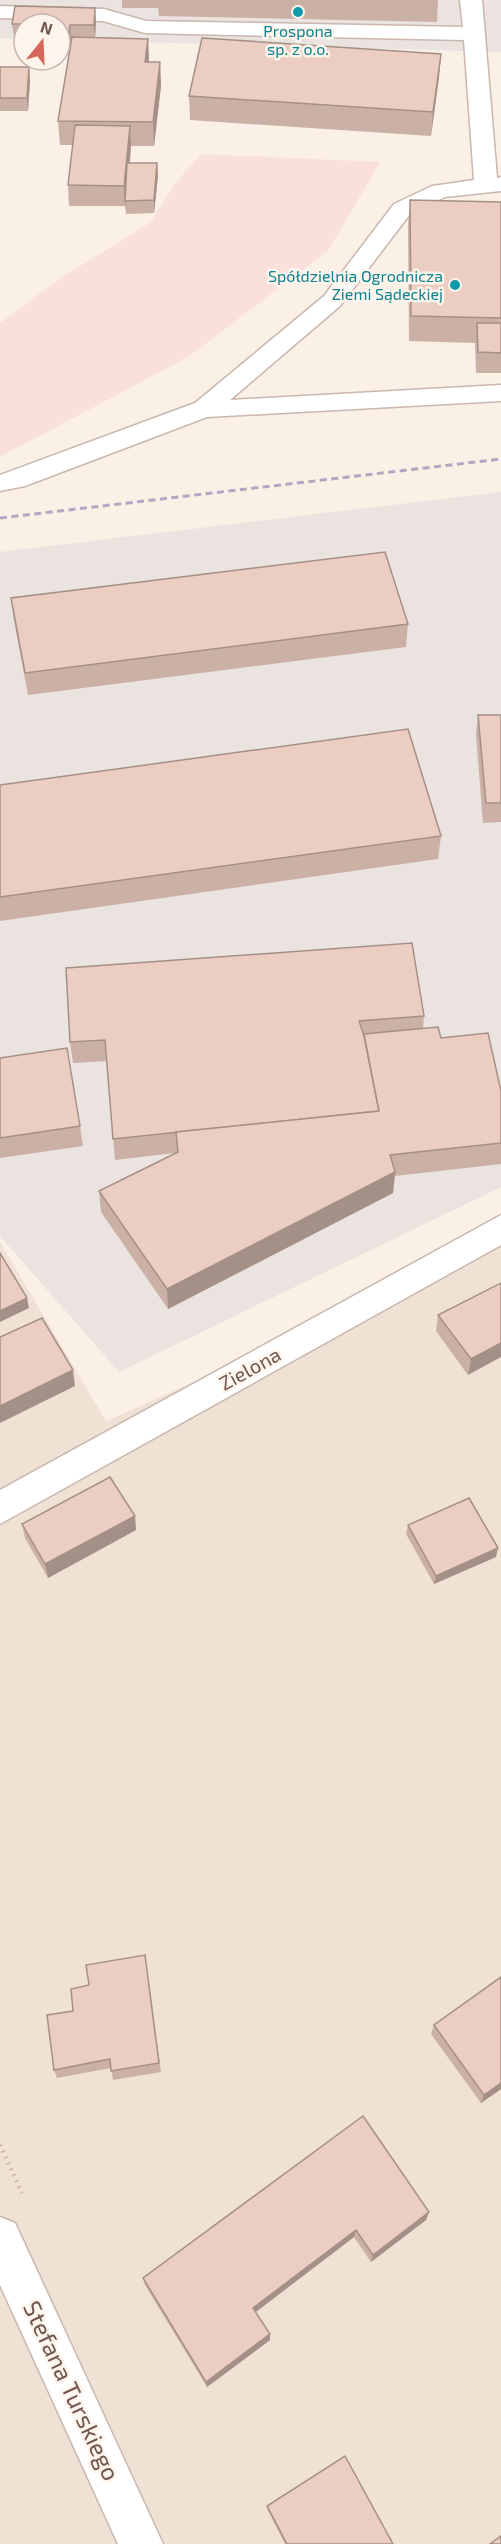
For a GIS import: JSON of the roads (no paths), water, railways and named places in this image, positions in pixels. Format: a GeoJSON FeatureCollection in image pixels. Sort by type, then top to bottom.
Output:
{"type":"FeatureCollection","features":[{"type":"Feature","properties":{"kind":"street"},"geometry":{"type":"LineString","coordinates":[[204,409],[332,301],[402,209],[440,191],[494,184],[473,34],[471,0]]}},
{"type":"Feature","properties":{"kind":"street"},"geometry":{"type":"LineString","coordinates":[[0,12],[104,15],[145,27],[473,34]]}},
{"type":"Feature","properties":{"kind":"street"},"geometry":{"type":"LineString","coordinates":[[0,483],[16,480],[204,409],[501,393]]}},
{"type":"Feature","properties":{"kind":"street","name":"Zielona"},"geometry":{"type":"LineString","coordinates":[[0,1508],[501,1230]]}},
{"type":"Feature","properties":{"kind":"street","name":"Stefana Turskiego"},"geometry":{"type":"LineString","coordinates":[[0,2238],[141,2544]]}},
{"type":"Feature","properties":{"kind":"railway"},"geometry":{"type":"LineString","coordinates":[[0,518],[501,459]]}},
{"type":"Feature","properties":{"kind":"place","name":"Prospona sp. z o.o."},"geometry":{"type":"Point","coordinates":[298,12]}},
{"type":"Feature","properties":{"kind":"place","name":"Spółdzielnia Ogrodnicza Ziemi Sądeckiej"},"geometry":{"type":"Point","coordinates":[455,285]}}]}
